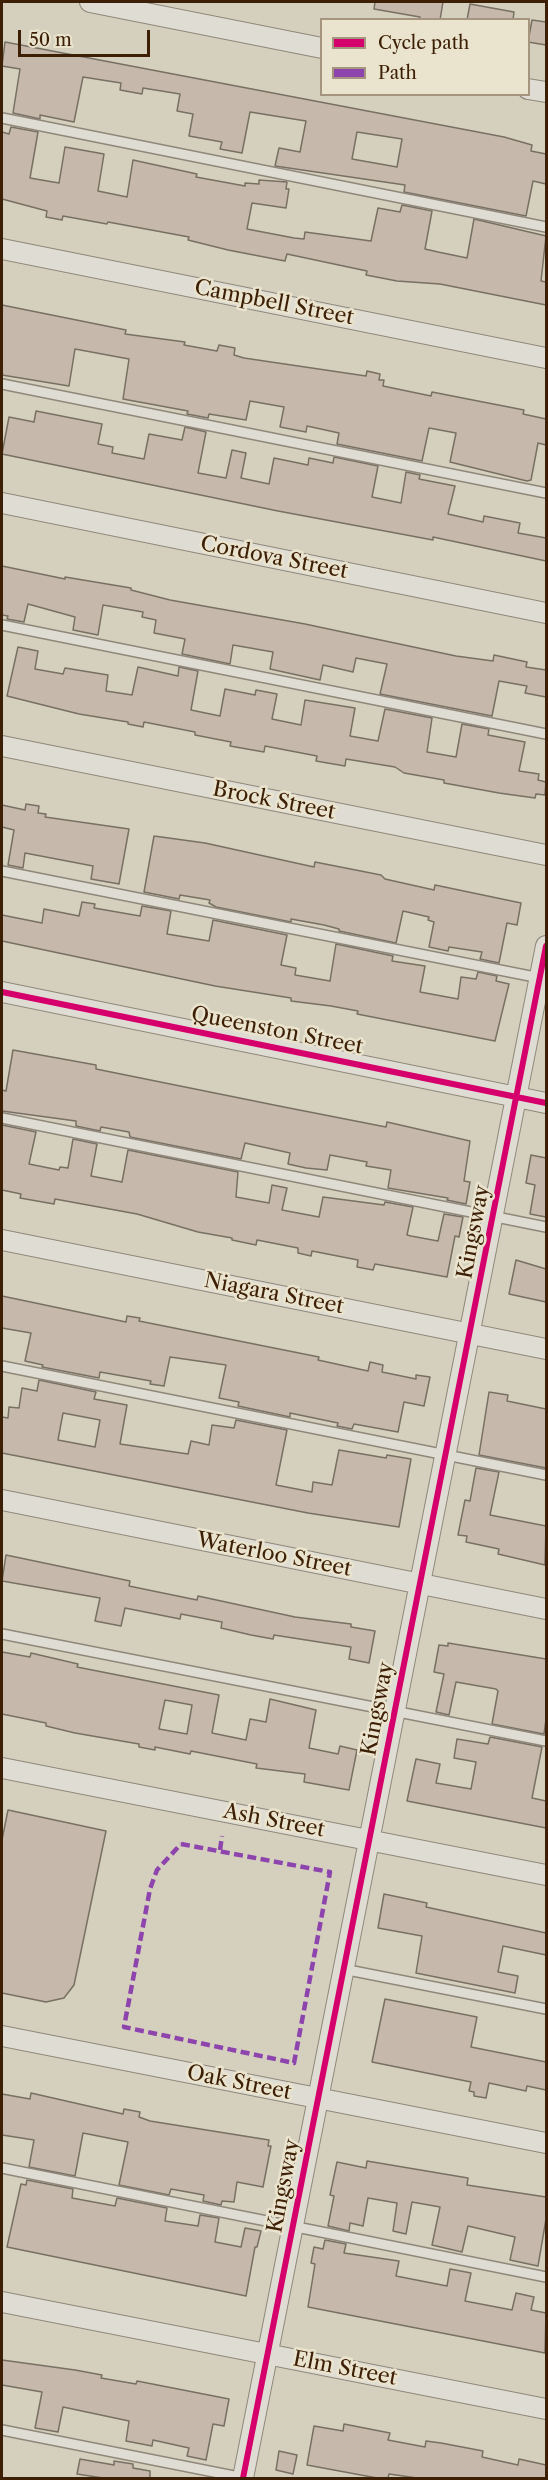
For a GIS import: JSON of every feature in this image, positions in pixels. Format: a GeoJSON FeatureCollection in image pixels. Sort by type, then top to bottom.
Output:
{"type":"FeatureCollection","features":[{"type":"Feature","properties":{"kind":"street"},"geometry":{"type":"LineString","coordinates":[[90,2],[320,48]]}},
{"type":"Feature","properties":{"kind":"street"},"geometry":{"type":"LineString","coordinates":[[530,89],[546,92]]}},
{"type":"Feature","properties":{"kind":"street","name":"Campbell Street"},"geometry":{"type":"LineString","coordinates":[[2,249],[546,357]]}},
{"type":"Feature","properties":{"kind":"street","name":"Cordova Street"},"geometry":{"type":"LineString","coordinates":[[2,503],[546,613]]}},
{"type":"Feature","properties":{"kind":"street","name":"Brock Street"},"geometry":{"type":"LineString","coordinates":[[2,746],[546,855]]}},
{"type":"Feature","properties":{"kind":"street","name":"Kingsway"},"geometry":{"type":"LineString","coordinates":[[244,2478],[546,946]]}},
{"type":"Feature","properties":{"kind":"street","name":"Queenston Street"},"geometry":{"type":"LineString","coordinates":[[2,992],[546,1103]]}},
{"type":"Feature","properties":{"kind":"street","name":"Niagara Street"},"geometry":{"type":"LineString","coordinates":[[2,1240],[546,1348]]}},
{"type":"Feature","properties":{"kind":"street","name":"Waterloo Street"},"geometry":{"type":"LineString","coordinates":[[2,1500],[546,1609]]}},
{"type":"Feature","properties":{"kind":"street","name":"Ash Street"},"geometry":{"type":"LineString","coordinates":[[2,1768],[546,1875]]}},
{"type":"Feature","properties":{"kind":"street","name":"Oak Street"},"geometry":{"type":"LineString","coordinates":[[2,2036],[546,2143]]}},
{"type":"Feature","properties":{"kind":"street","name":"Elm Street"},"geometry":{"type":"LineString","coordinates":[[2,2302],[546,2409]]}},
{"type":"Feature","properties":{"kind":"lane"},"geometry":{"type":"LineString","coordinates":[[2,118],[546,227]]}},
{"type":"Feature","properties":{"kind":"lane"},"geometry":{"type":"LineString","coordinates":[[2,384],[546,493]]}},
{"type":"Feature","properties":{"kind":"lane"},"geometry":{"type":"LineString","coordinates":[[2,625],[546,734]]}},
{"type":"Feature","properties":{"kind":"lane"},"geometry":{"type":"LineString","coordinates":[[2,871],[540,978]]}},
{"type":"Feature","properties":{"kind":"lane"},"geometry":{"type":"LineString","coordinates":[[2,1119],[546,1227]]}},
{"type":"Feature","properties":{"kind":"lane"},"geometry":{"type":"LineString","coordinates":[[2,1366],[546,1475]]}},
{"type":"Feature","properties":{"kind":"lane"},"geometry":{"type":"LineString","coordinates":[[2,1634],[546,1741]]}},
{"type":"Feature","properties":{"kind":"lane"},"geometry":{"type":"LineString","coordinates":[[343,1969],[546,2009]]}},
{"type":"Feature","properties":{"kind":"lane"},"geometry":{"type":"LineString","coordinates":[[2,2168],[546,2277]]}},
{"type":"Feature","properties":{"kind":"lane"},"geometry":{"type":"LineString","coordinates":[[2,2430],[244,2478]]}},
{"type":"Feature","properties":{"kind":"building"},"geometry":{"type":"Polygon","coordinates":[[[375,2],[443,2],[440,18],[420,18],[374,9],[375,2]]]}},
{"type":"Feature","properties":{"kind":"building"},"geometry":{"type":"Polygon","coordinates":[[[470,4],[514,12],[513,18],[467,18],[470,4]]]}},
{"type":"Feature","properties":{"kind":"building"},"geometry":{"type":"Polygon","coordinates":[[[532,20],[546,22],[546,45],[530,42],[532,20]]]}},
{"type":"Feature","properties":{"kind":"building"},"geometry":{"type":"Polygon","coordinates":[[[5,42],[504,137],[532,145],[531,151],[546,154],[546,184],[533,181],[526,216],[404,192],[405,185],[275,166],[279,148],[300,152],[306,121],[250,112],[242,153],[220,149],[222,142],[189,136],[193,114],[177,111],[180,94],[143,88],[142,94],[120,90],[121,83],[83,77],[74,122],[40,115],[40,119],[13,113],[20,69],[2,66],[5,42]],[[357,132],[352,159],[397,167],[402,139],[357,132]]]}},
{"type":"Feature","properties":{"kind":"building"},"geometry":{"type":"Polygon","coordinates":[[[11,127],[38,132],[30,178],[59,183],[65,147],[104,154],[98,191],[127,197],[133,160],[197,174],[196,177],[245,186],[245,183],[259,184],[259,180],[287,182],[286,189],[289,189],[286,208],[252,203],[247,229],[304,239],[305,232],[371,241],[378,208],[400,212],[402,205],[432,211],[425,249],[438,252],[467,258],[474,219],[546,236],[541,281],[546,282],[546,305],[440,284],[397,281],[366,275],[367,271],[287,254],[285,261],[188,240],[189,237],[108,222],[107,224],[63,216],[62,220],[46,217],[47,211],[2,199],[2,132],[9,134],[11,127]]]}},
{"type":"Feature","properties":{"kind":"building"},"geometry":{"type":"Polygon","coordinates":[[[2,305],[126,330],[125,334],[185,342],[184,345],[217,351],[219,345],[235,348],[234,355],[244,358],[366,376],[367,371],[380,374],[379,380],[384,380],[383,386],[431,396],[432,392],[524,410],[523,414],[546,419],[546,445],[538,443],[531,480],[527,481],[450,462],[456,433],[429,428],[422,461],[337,444],[339,433],[307,426],[306,432],[280,427],[284,407],[250,401],[246,420],[209,414],[208,418],[187,414],[188,411],[123,399],[129,359],[75,349],[69,386],[2,375],[2,305]]]}},
{"type":"Feature","properties":{"kind":"building"},"geometry":{"type":"Polygon","coordinates":[[[36,411],[102,424],[98,444],[113,447],[112,453],[144,459],[149,434],[182,440],[185,427],[206,432],[198,473],[226,478],[232,450],[246,453],[241,478],[269,484],[274,458],[308,465],[309,458],[333,463],[334,457],[378,466],[372,497],[401,503],[406,472],[420,475],[419,479],[455,486],[448,514],[483,522],[484,516],[520,523],[518,533],[546,538],[546,561],[433,537],[433,540],[278,511],[2,454],[9,417],[34,422],[36,411]]]}},
{"type":"Feature","properties":{"kind":"building"},"geometry":{"type":"Polygon","coordinates":[[[2,566],[65,579],[65,577],[131,588],[131,590],[170,600],[305,624],[456,656],[493,661],[494,655],[527,662],[526,667],[546,670],[546,697],[525,693],[527,686],[499,681],[492,716],[380,694],[387,664],[356,658],[353,672],[323,665],[320,680],[270,669],[273,652],[233,645],[230,664],[182,654],[185,639],[154,633],[156,620],[142,617],[143,612],[103,605],[98,635],[73,630],[75,617],[28,604],[24,622],[7,619],[8,616],[2,615],[2,566]]]}},
{"type":"Feature","properties":{"kind":"building"},"geometry":{"type":"Polygon","coordinates":[[[18,647],[38,651],[35,669],[63,674],[65,668],[108,675],[106,691],[132,695],[138,667],[178,676],[179,667],[198,671],[191,710],[220,716],[225,689],[255,695],[256,690],[277,694],[272,719],[301,725],[305,700],[355,708],[350,736],[378,741],[385,709],[432,718],[427,752],[456,757],[462,724],[489,729],[488,735],[525,742],[519,771],[539,774],[538,780],[546,782],[545,795],[536,794],[535,798],[499,793],[404,773],[395,767],[346,759],[345,766],[316,761],[317,756],[265,746],[264,752],[230,746],[231,742],[195,735],[195,732],[144,722],[143,727],[7,696],[18,647]]]}},
{"type":"Feature","properties":{"kind":"building"},"geometry":{"type":"Polygon","coordinates":[[[26,804],[39,806],[38,813],[46,814],[45,817],[129,829],[119,884],[91,879],[93,866],[25,853],[23,868],[8,865],[14,830],[2,827],[2,805],[25,810],[26,804]]]}},
{"type":"Feature","properties":{"kind":"building"},"geometry":{"type":"Polygon","coordinates":[[[154,836],[205,843],[314,867],[315,862],[381,875],[385,879],[434,890],[435,885],[521,903],[517,925],[507,923],[499,963],[480,959],[482,952],[449,947],[448,951],[429,947],[434,922],[428,920],[429,917],[403,911],[396,943],[339,931],[339,929],[324,925],[291,919],[291,922],[216,907],[209,903],[210,900],[180,895],[179,899],[144,892],[154,836]]]}},
{"type":"Feature","properties":{"kind":"building"},"geometry":{"type":"Polygon","coordinates":[[[82,902],[95,904],[94,908],[140,916],[142,906],[171,911],[167,934],[209,941],[213,920],[287,935],[281,965],[296,968],[295,975],[330,981],[336,944],[393,956],[392,961],[425,966],[420,992],[458,999],[461,977],[476,979],[478,972],[497,976],[496,981],[509,984],[495,1041],[357,1014],[358,1011],[291,1001],[291,998],[215,986],[2,941],[2,915],[42,923],[44,909],[79,916],[82,902]]]}},
{"type":"Feature","properties":{"kind":"building"},"geometry":{"type":"Polygon","coordinates":[[[13,1050],[96,1065],[96,1069],[284,1107],[386,1127],[387,1122],[470,1141],[464,1181],[470,1182],[466,1204],[447,1200],[448,1198],[388,1188],[391,1170],[366,1166],[367,1162],[330,1155],[327,1170],[306,1168],[288,1164],[290,1153],[245,1143],[241,1159],[130,1137],[129,1132],[101,1127],[100,1131],[76,1126],[76,1121],[2,1111],[2,1090],[6,1091],[13,1050]]]}},
{"type":"Feature","properties":{"kind":"building"},"geometry":{"type":"Polygon","coordinates":[[[2,1125],[36,1132],[29,1164],[59,1170],[60,1167],[68,1168],[73,1139],[97,1144],[91,1176],[122,1182],[128,1150],[238,1172],[236,1197],[269,1203],[272,1185],[287,1188],[282,1210],[319,1217],[323,1197],[384,1205],[385,1202],[413,1207],[407,1235],[411,1236],[438,1241],[444,1214],[463,1217],[459,1237],[455,1236],[447,1277],[375,1264],[373,1270],[357,1267],[358,1260],[312,1251],[311,1256],[298,1253],[298,1248],[257,1240],[256,1245],[198,1232],[137,1214],[55,1199],[54,1204],[20,1198],[21,1194],[2,1190],[2,1125]]]}},
{"type":"Feature","properties":{"kind":"building"},"geometry":{"type":"Polygon","coordinates":[[[531,1155],[546,1158],[546,1217],[530,1214],[535,1185],[526,1183],[531,1155]]]}},
{"type":"Feature","properties":{"kind":"building"},"geometry":{"type":"Polygon","coordinates":[[[516,1260],[546,1269],[546,1302],[509,1294],[516,1260]]]}},
{"type":"Feature","properties":{"kind":"building"},"geometry":{"type":"Polygon","coordinates":[[[2,1296],[126,1322],[127,1316],[140,1318],[139,1321],[319,1357],[318,1360],[368,1371],[370,1362],[383,1365],[382,1372],[416,1379],[416,1375],[430,1377],[424,1406],[404,1402],[398,1432],[354,1424],[352,1429],[337,1426],[338,1423],[290,1413],[290,1417],[238,1406],[239,1402],[219,1398],[226,1365],[170,1357],[164,1386],[150,1384],[151,1381],[100,1372],[99,1378],[42,1367],[43,1365],[25,1361],[31,1333],[2,1328],[2,1296]]]}},
{"type":"Feature","properties":{"kind":"building"},"geometry":{"type":"Polygon","coordinates":[[[39,1380],[96,1392],[94,1399],[127,1405],[120,1444],[188,1454],[191,1441],[209,1445],[212,1425],[234,1428],[236,1420],[287,1430],[276,1485],[312,1492],[313,1482],[332,1485],[339,1450],[386,1458],[387,1455],[411,1459],[399,1527],[308,1513],[2,1453],[2,1417],[8,1418],[9,1407],[19,1408],[22,1388],[37,1391],[39,1380]],[[63,1413],[58,1440],[95,1447],[100,1420],[63,1413]]]}},
{"type":"Feature","properties":{"kind":"building"},"geometry":{"type":"Polygon","coordinates":[[[489,1392],[508,1395],[507,1401],[546,1409],[546,1468],[479,1455],[489,1392]]]}},
{"type":"Feature","properties":{"kind":"building"},"geometry":{"type":"Polygon","coordinates":[[[476,1468],[499,1472],[490,1515],[546,1526],[545,1565],[498,1554],[499,1549],[466,1542],[467,1536],[458,1535],[465,1500],[470,1501],[476,1468]]]}},
{"type":"Feature","properties":{"kind":"building"},"geometry":{"type":"Polygon","coordinates":[[[6,1555],[130,1581],[129,1586],[158,1592],[197,1600],[198,1596],[295,1617],[351,1624],[351,1627],[375,1631],[369,1663],[349,1659],[351,1647],[274,1635],[273,1639],[251,1635],[221,1628],[222,1622],[181,1614],[180,1619],[125,1608],[121,1626],[95,1621],[100,1598],[2,1581],[6,1555]]]}},
{"type":"Feature","properties":{"kind":"building"},"geometry":{"type":"Polygon","coordinates":[[[448,1643],[546,1659],[544,1734],[492,1724],[498,1691],[496,1689],[456,1682],[449,1715],[436,1712],[444,1674],[434,1672],[439,1645],[448,1646],[448,1643]]]}},
{"type":"Feature","properties":{"kind":"building"},"geometry":{"type":"Polygon","coordinates":[[[2,1652],[30,1657],[31,1653],[78,1664],[77,1667],[219,1695],[212,1733],[246,1740],[250,1719],[266,1722],[270,1699],[316,1710],[309,1748],[338,1754],[340,1746],[357,1750],[349,1790],[304,1782],[305,1774],[256,1768],[257,1764],[191,1751],[190,1754],[155,1747],[155,1750],[139,1747],[139,1744],[75,1733],[46,1726],[46,1723],[2,1714],[2,1652]],[[165,1700],[159,1729],[187,1734],[192,1705],[165,1700]]]}},
{"type":"Feature","properties":{"kind":"building"},"geometry":{"type":"Polygon","coordinates":[[[490,1737],[542,1747],[532,1798],[546,1801],[546,1828],[407,1801],[416,1759],[440,1764],[436,1783],[471,1789],[476,1762],[454,1758],[457,1739],[488,1744],[490,1737]]]}},
{"type":"Feature","properties":{"kind":"building"},"geometry":{"type":"Polygon","coordinates":[[[8,1810],[106,1831],[74,1985],[64,1998],[46,2002],[2,1993],[2,1840],[8,1810]]]}},
{"type":"Feature","properties":{"kind":"building"},"geometry":{"type":"Polygon","coordinates":[[[384,1894],[427,1903],[426,1907],[546,1933],[546,1955],[503,1946],[498,1972],[518,1976],[515,1993],[416,1973],[422,1936],[378,1928],[384,1894]]]}},
{"type":"Feature","properties":{"kind":"building"},"geometry":{"type":"Polygon","coordinates":[[[385,1999],[477,2017],[471,2047],[546,2062],[546,2090],[527,2086],[526,2091],[489,2083],[486,2098],[474,2096],[474,2092],[469,2091],[471,2082],[372,2062],[385,1999]]]}},
{"type":"Feature","properties":{"kind":"building"},"geometry":{"type":"Polygon","coordinates":[[[31,2093],[123,2114],[124,2109],[140,2112],[139,2117],[150,2121],[269,2140],[268,2146],[271,2146],[263,2187],[237,2182],[234,2202],[222,2201],[221,2205],[203,2201],[204,2195],[171,2189],[169,2195],[119,2185],[128,2142],[83,2133],[75,2176],[29,2167],[34,2140],[2,2135],[2,2094],[30,2099],[31,2093]]]}},
{"type":"Feature","properties":{"kind":"building"},"geometry":{"type":"Polygon","coordinates":[[[367,2161],[468,2178],[467,2185],[546,2197],[546,2219],[538,2266],[510,2260],[515,2237],[468,2226],[462,2252],[432,2245],[440,2207],[412,2202],[406,2234],[393,2231],[397,2203],[368,2198],[363,2226],[350,2223],[349,2231],[328,2226],[334,2196],[330,2195],[337,2162],[366,2168],[367,2161]]]}},
{"type":"Feature","properties":{"kind":"building"},"geometry":{"type":"Polygon","coordinates":[[[27,2180],[73,2189],[72,2198],[115,2206],[117,2198],[167,2208],[165,2221],[198,2226],[200,2215],[219,2218],[215,2242],[241,2247],[245,2228],[261,2231],[257,2247],[255,2247],[246,2296],[7,2247],[21,2184],[26,2185],[27,2180]]]}},
{"type":"Feature","properties":{"kind":"building"},"geometry":{"type":"Polygon","coordinates":[[[325,2240],[346,2244],[344,2253],[399,2261],[396,2276],[447,2286],[450,2269],[471,2273],[465,2301],[512,2310],[516,2293],[534,2297],[531,2310],[546,2313],[545,2353],[308,2307],[315,2264],[311,2263],[314,2247],[323,2249],[325,2240]]]}},
{"type":"Feature","properties":{"kind":"building"},"geometry":{"type":"Polygon","coordinates":[[[2,2360],[75,2370],[102,2375],[101,2378],[136,2384],[137,2381],[229,2399],[224,2426],[213,2424],[206,2460],[187,2456],[189,2448],[153,2440],[152,2446],[126,2441],[129,2421],[63,2407],[58,2432],[35,2428],[42,2392],[2,2385],[2,2360]]]}},
{"type":"Feature","properties":{"kind":"building"},"geometry":{"type":"Polygon","coordinates":[[[344,2424],[390,2433],[388,2440],[425,2447],[426,2441],[441,2443],[483,2451],[482,2457],[518,2465],[519,2459],[546,2465],[546,2478],[417,2478],[389,2474],[388,2478],[377,2478],[307,2465],[314,2426],[343,2431],[344,2424]]]}},
{"type":"Feature","properties":{"kind":"building"},"geometry":{"type":"Polygon","coordinates":[[[279,2451],[297,2455],[293,2474],[276,2470],[279,2451]]]}},
{"type":"Feature","properties":{"kind":"building"},"geometry":{"type":"Polygon","coordinates":[[[80,2459],[114,2465],[114,2461],[133,2464],[133,2468],[150,2471],[150,2478],[103,2478],[77,2474],[80,2459]]]}},
{"type":"Feature","properties":{"kind":"marked path"},"geometry":{"type":"LineString","coordinates":[[220,1850],[222,1836]]}},
{"type":"Feature","properties":{"kind":"marked path"},"geometry":{"type":"LineString","coordinates":[[181,1844],[330,1872],[294,2063],[124,2027],[150,1889],[157,1870],[181,1844]]}},
{"type":"Feature","properties":{"kind":"cycle path"},"geometry":{"type":"LineString","coordinates":[[243,2478],[546,946]]}},
{"type":"Feature","properties":{"kind":"cycle path"},"geometry":{"type":"LineString","coordinates":[[2,992],[546,1103]]}}]}
